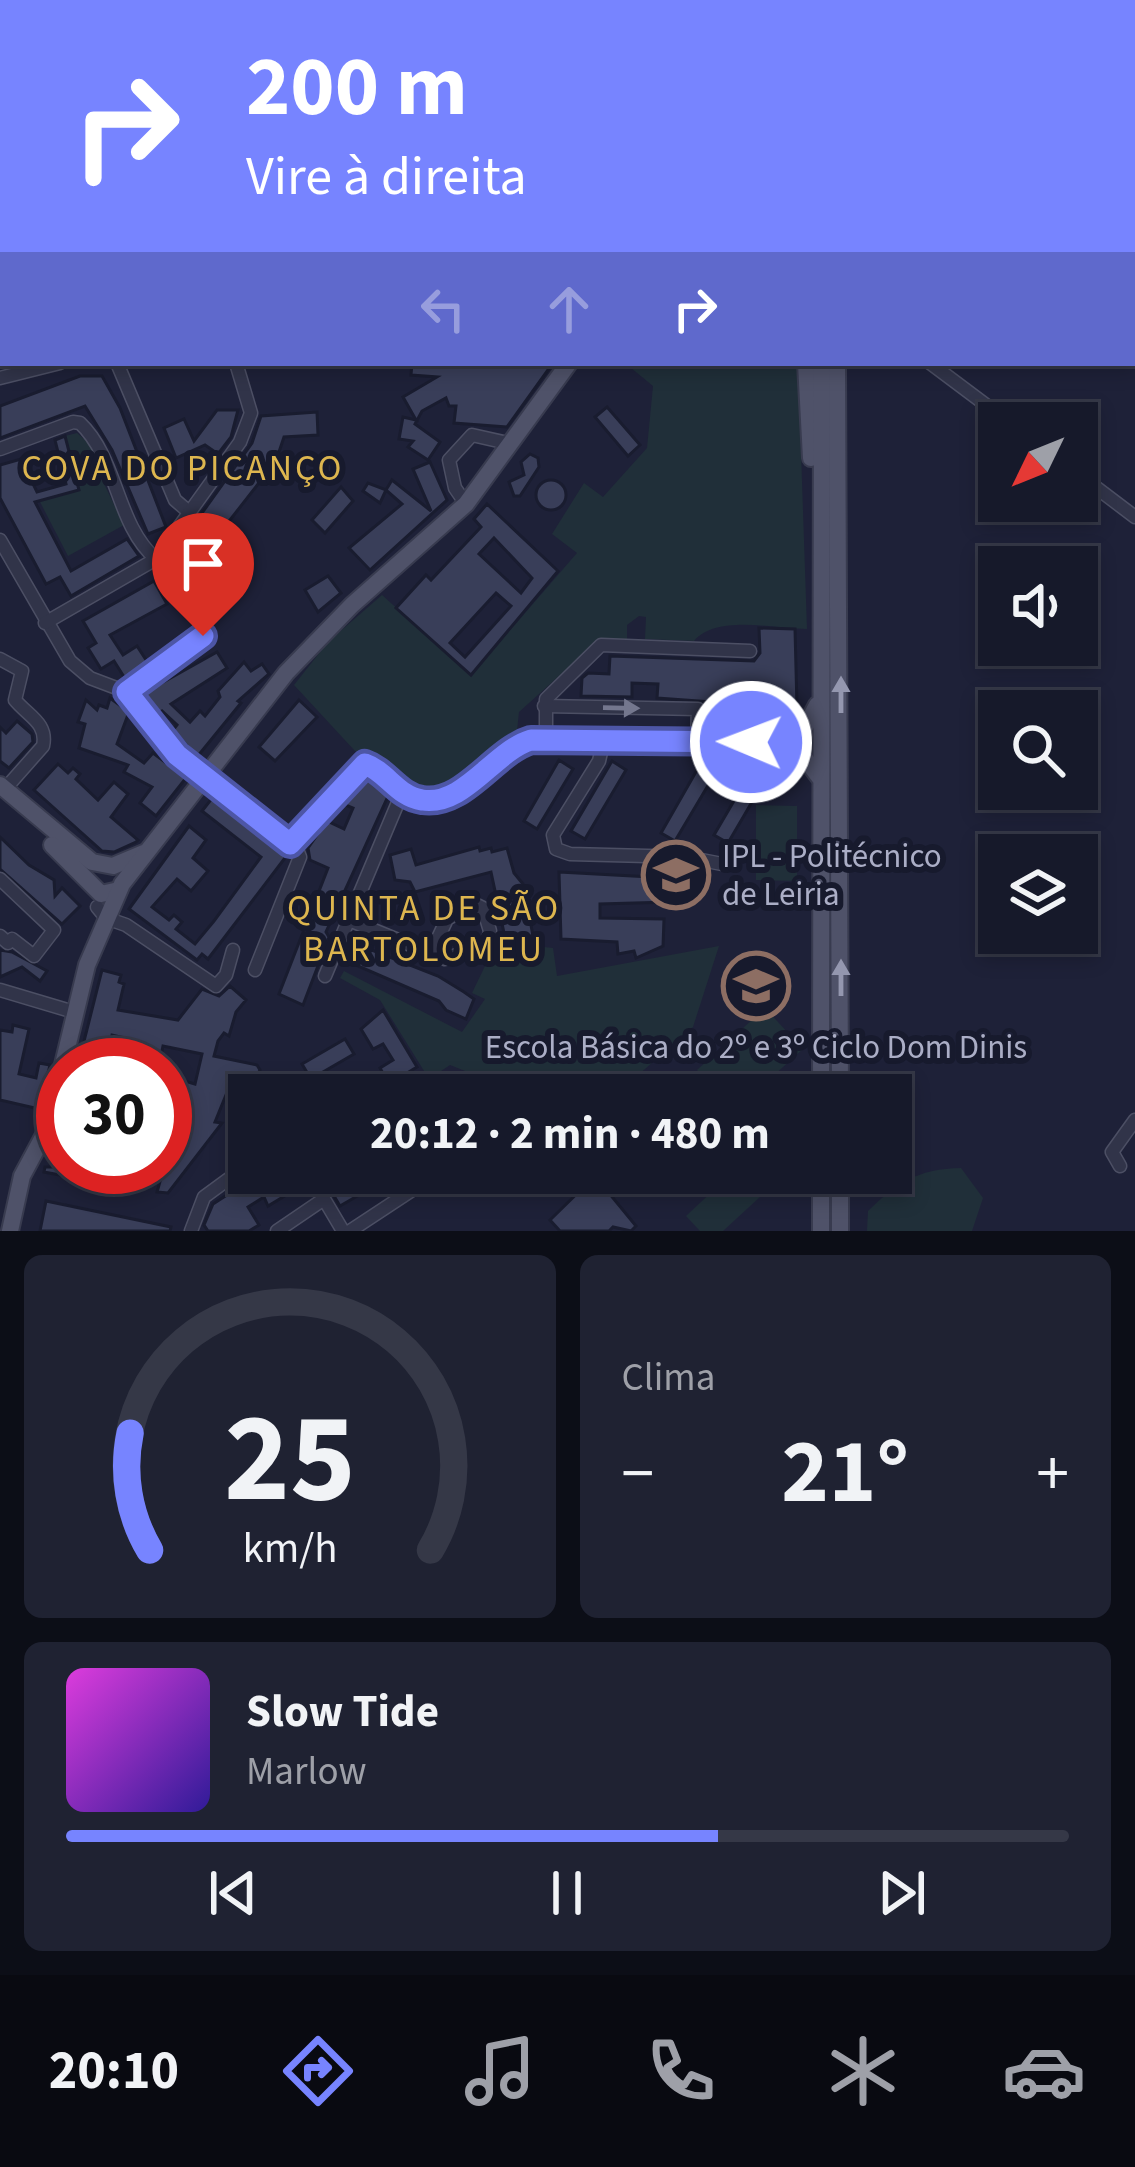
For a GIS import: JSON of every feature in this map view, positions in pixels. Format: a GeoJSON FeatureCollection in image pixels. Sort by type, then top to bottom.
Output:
{"type":"FeatureCollection","features":[{"type":"Feature","properties":{"kind":"main road"},"geometry":{"type":"LineString","coordinates":[[98,901],[119,891],[308,648],[466,504],[566,366]]}},
{"type":"Feature","properties":{"kind":"main road"},"geometry":{"type":"LineString","coordinates":[[806,366],[813,488],[822,517]]}},
{"type":"Feature","properties":{"kind":"main road"},"geometry":{"type":"LineString","coordinates":[[821,366],[821,1074]]}},
{"type":"Feature","properties":{"kind":"main road"},"geometry":{"type":"LineString","coordinates":[[837,366],[840,1074]]}},
{"type":"Feature","properties":{"kind":"main road"},"geometry":{"type":"LineString","coordinates":[[841,566],[848,504],[847,366]]}},
{"type":"Feature","properties":{"kind":"main road"},"geometry":{"type":"LineString","coordinates":[[776,743],[804,729],[821,693]]}},
{"type":"Feature","properties":{"kind":"main road"},"geometry":{"type":"LineString","coordinates":[[776,743],[800,752],[819,777]]}},
{"type":"Feature","properties":{"kind":"main road"},"geometry":{"type":"LineString","coordinates":[[2,791],[70,848],[120,871],[119,891]]}},
{"type":"Feature","properties":{"kind":"main road"},"geometry":{"type":"LineString","coordinates":[[2,791],[98,901]]}},
{"type":"Feature","properties":{"kind":"main road"},"geometry":{"type":"LineString","coordinates":[[69,1038],[95,942],[98,901],[93,877],[107,866],[145,853]]}},
{"type":"Feature","properties":{"kind":"main road"},"geometry":{"type":"LineString","coordinates":[[10,1231],[22,1176],[36,1151]]}},
{"type":"Feature","properties":{"kind":"main road"},"geometry":{"type":"LineString","coordinates":[[821,1194],[821,1231]]}},
{"type":"Feature","properties":{"kind":"main road"},"geometry":{"type":"LineString","coordinates":[[840,1194],[840,1231]]}},
{"type":"Feature","properties":{"kind":"street"},"geometry":{"type":"LineString","coordinates":[[0,378],[48,366]]}},
{"type":"Feature","properties":{"kind":"street"},"geometry":{"type":"LineString","coordinates":[[118,366],[175,500],[189,512]]}},
{"type":"Feature","properties":{"kind":"street"},"geometry":{"type":"LineString","coordinates":[[45,623],[156,559],[240,442],[249,422],[247,392],[237,366]]}},
{"type":"Feature","properties":{"kind":"street"},"geometry":{"type":"LineString","coordinates":[[934,366],[982,402]]}},
{"type":"Feature","properties":{"kind":"street"},"geometry":{"type":"LineString","coordinates":[[0,449],[80,423],[97,445],[135,530],[156,559]]}},
{"type":"Feature","properties":{"kind":"street"},"geometry":{"type":"LineString","coordinates":[[466,504],[455,488],[449,460],[472,435],[512,444]]}},
{"type":"Feature","properties":{"kind":"street"},"geometry":{"type":"LineString","coordinates":[[1098,489],[1135,517]]}},
{"type":"Feature","properties":{"kind":"street"},"geometry":{"type":"LineString","coordinates":[[0,540],[45,623],[80,669],[127,692],[164,742],[286,843],[294,842],[361,766],[374,767],[402,793],[421,800],[443,798],[515,746],[547,738],[776,743]]}},
{"type":"Feature","properties":{"kind":"street"},"geometry":{"type":"LineString","coordinates":[[127,692],[203,636]]}},
{"type":"Feature","properties":{"kind":"street"},"geometry":{"type":"LineString","coordinates":[[547,738],[544,706],[550,694],[601,645],[750,651]]}},
{"type":"Feature","properties":{"kind":"street"},"geometry":{"type":"LineString","coordinates":[[0,659],[22,670],[15,700],[40,724],[45,737],[44,746],[2,791]]}},
{"type":"Feature","properties":{"kind":"street"},"geometry":{"type":"LineString","coordinates":[[544,706],[698,709],[697,741]]}},
{"type":"Feature","properties":{"kind":"street"},"geometry":{"type":"LineString","coordinates":[[604,739],[599,761],[553,835],[556,849],[570,854],[686,857],[722,864]]}},
{"type":"Feature","properties":{"kind":"street"},"geometry":{"type":"LineString","coordinates":[[326,976],[402,793]]}},
{"type":"Feature","properties":{"kind":"street"},"geometry":{"type":"LineString","coordinates":[[255,970],[300,857],[294,842]]}},
{"type":"Feature","properties":{"kind":"street"},"geometry":{"type":"LineString","coordinates":[[0,879],[54,930],[34,956],[0,936]]}},
{"type":"Feature","properties":{"kind":"street"},"geometry":{"type":"LineString","coordinates":[[119,891],[126,925]]}},
{"type":"Feature","properties":{"kind":"street"},"geometry":{"type":"LineString","coordinates":[[98,901],[216,986],[226,975],[233,950]]}},
{"type":"Feature","properties":{"kind":"street"},"geometry":{"type":"LineString","coordinates":[[349,920],[445,959],[487,944],[490,931],[483,908],[476,904],[447,919],[431,953]]}},
{"type":"Feature","properties":{"kind":"street"},"geometry":{"type":"LineString","coordinates":[[0,990],[74,1012]]}},
{"type":"Feature","properties":{"kind":"street"},"geometry":{"type":"LineString","coordinates":[[1120,1166],[1112,1152],[1135,1120]]}},
{"type":"Feature","properties":{"kind":"street"},"geometry":{"type":"LineString","coordinates":[[190,1231],[204,1197],[228,1179]]}},
{"type":"Feature","properties":{"kind":"street"},"geometry":{"type":"LineString","coordinates":[[277,1231],[324,1199],[346,1231],[405,1194]]}},
{"type":"Feature","properties":{"kind":"shaded area"},"geometry":{"type":"Polygon","coordinates":[[[629,366],[798,366],[807,629],[731,625],[694,641],[645,639],[646,617],[639,616],[627,625],[627,639],[599,640],[519,712],[517,731],[449,783],[420,792],[400,781],[377,758],[355,751],[294,685],[328,642],[382,595],[471,675],[577,553],[552,534],[584,483],[603,497],[647,448],[653,386],[629,366]]]}},
{"type":"Feature","properties":{"kind":"shaded area"},"geometry":{"type":"Polygon","coordinates":[[[77,433],[92,446],[93,461],[124,525],[68,556],[39,500],[79,490],[65,436],[77,433]]]}},
{"type":"Feature","properties":{"kind":"shaded area"},"geometry":{"type":"Polygon","coordinates":[[[756,805],[797,806],[797,881],[756,880],[756,805]]]}},
{"type":"Feature","properties":{"kind":"shaded area"},"geometry":{"type":"Polygon","coordinates":[[[535,946],[553,948],[557,976],[719,946],[693,1027],[639,1074],[472,1074],[450,1065],[436,1074],[426,1074],[380,1000],[340,978],[344,971],[462,1032],[485,999],[472,993],[485,966],[535,946]]]}},
{"type":"Feature","properties":{"kind":"shaded area"},"geometry":{"type":"Polygon","coordinates":[[[765,1008],[803,1049],[775,1074],[701,1074],[697,1070],[765,1008]]]}},
{"type":"Feature","properties":{"kind":"shaded area"},"geometry":{"type":"Polygon","coordinates":[[[961,1168],[983,1198],[972,1231],[867,1231],[868,1211],[887,1194],[912,1194],[912,1178],[961,1168]]]}},
{"type":"Feature","properties":{"kind":"shaded area"},"geometry":{"type":"Polygon","coordinates":[[[710,1194],[761,1196],[723,1231],[700,1231],[686,1216],[710,1194]]]}},
{"type":"Feature","properties":{"kind":"building"},"geometry":{"type":"Polygon","coordinates":[[[412,366],[551,366],[507,427],[454,423],[456,406],[449,406],[446,398],[422,411],[415,424],[440,442],[428,460],[408,447],[413,441],[399,439],[403,417],[416,420],[403,397],[437,377],[411,375],[412,366]]]}},
{"type":"Feature","properties":{"kind":"building"},"geometry":{"type":"Polygon","coordinates":[[[80,376],[102,376],[120,408],[166,527],[148,534],[112,450],[85,406],[0,438],[0,406],[80,376]]]}},
{"type":"Feature","properties":{"kind":"building"},"geometry":{"type":"Polygon","coordinates":[[[607,407],[640,445],[628,456],[595,417],[607,407]]]}},
{"type":"Feature","properties":{"kind":"building"},"geometry":{"type":"Polygon","coordinates":[[[217,410],[238,410],[231,437],[218,454],[205,445],[176,458],[164,428],[184,419],[194,441],[217,410]]]}},
{"type":"Feature","properties":{"kind":"building"},"geometry":{"type":"Polygon","coordinates":[[[317,412],[318,435],[284,437],[276,461],[198,561],[228,594],[212,610],[198,596],[189,603],[177,587],[195,573],[172,555],[252,443],[261,416],[317,412]]]}},
{"type":"Feature","properties":{"kind":"building"},"geometry":{"type":"Polygon","coordinates":[[[65,436],[79,490],[35,502],[71,571],[127,539],[139,556],[71,596],[60,577],[46,584],[0,498],[0,465],[21,459],[37,492],[66,484],[55,440],[65,436]]]}},
{"type":"Feature","properties":{"kind":"building"},"geometry":{"type":"Polygon","coordinates":[[[530,454],[538,458],[539,467],[520,496],[514,496],[509,482],[524,475],[521,462],[530,454]]]}},
{"type":"Feature","properties":{"kind":"building"},"geometry":{"type":"Polygon","coordinates":[[[430,462],[447,500],[370,570],[349,548],[402,504],[386,490],[392,480],[431,511],[413,469],[430,462]]]}},
{"type":"Feature","properties":{"kind":"building"},"geometry":{"type":"Polygon","coordinates":[[[551,480],[566,495],[551,510],[536,495],[551,480]]]}},
{"type":"Feature","properties":{"kind":"building"},"geometry":{"type":"Polygon","coordinates":[[[368,483],[386,490],[380,503],[363,491],[368,483]]]}},
{"type":"Feature","properties":{"kind":"building"},"geometry":{"type":"Polygon","coordinates":[[[341,487],[353,501],[325,533],[312,520],[341,487]]]}},
{"type":"Feature","properties":{"kind":"building"},"geometry":{"type":"Polygon","coordinates":[[[487,504],[558,571],[471,675],[396,608],[426,575],[431,580],[481,527],[474,519],[487,504]],[[494,538],[479,554],[521,593],[532,578],[494,538]],[[496,593],[450,643],[465,657],[511,606],[496,593]]]}},
{"type":"Feature","properties":{"kind":"building"},"geometry":{"type":"Polygon","coordinates":[[[328,576],[341,593],[318,612],[305,590],[328,576]]]}},
{"type":"Feature","properties":{"kind":"building"},"geometry":{"type":"Polygon","coordinates":[[[154,581],[167,604],[110,635],[123,655],[137,646],[148,663],[126,680],[114,661],[101,669],[88,648],[96,643],[83,621],[154,581]]]}},
{"type":"Feature","properties":{"kind":"building"},"geometry":{"type":"Polygon","coordinates":[[[759,628],[795,629],[797,708],[657,698],[658,684],[632,683],[632,697],[581,696],[582,678],[588,673],[609,674],[610,656],[754,661],[760,653],[759,628]]]}},
{"type":"Feature","properties":{"kind":"building"},"geometry":{"type":"Polygon","coordinates":[[[217,652],[227,668],[171,704],[190,722],[200,711],[205,716],[220,697],[218,691],[244,662],[251,671],[262,664],[269,674],[238,701],[241,703],[197,757],[173,730],[177,725],[162,711],[158,714],[142,694],[217,652]]]}},
{"type":"Feature","properties":{"kind":"building"},"geometry":{"type":"Polygon","coordinates":[[[110,698],[129,712],[117,744],[144,763],[153,753],[186,778],[156,816],[140,803],[152,787],[124,772],[128,765],[79,748],[85,724],[78,722],[86,700],[97,710],[99,705],[107,708],[110,698]]]}},
{"type":"Feature","properties":{"kind":"building"},"geometry":{"type":"Polygon","coordinates":[[[299,700],[317,717],[275,761],[259,747],[299,700]]]}},
{"type":"Feature","properties":{"kind":"building"},"geometry":{"type":"Polygon","coordinates":[[[17,721],[32,734],[33,742],[9,768],[0,761],[0,727],[6,733],[17,721]]]}},
{"type":"Feature","properties":{"kind":"building"},"geometry":{"type":"Polygon","coordinates":[[[559,760],[573,769],[537,829],[524,821],[559,760]]]}},
{"type":"Feature","properties":{"kind":"building"},"geometry":{"type":"Polygon","coordinates":[[[612,761],[626,770],[585,839],[571,831],[612,761]]]}},
{"type":"Feature","properties":{"kind":"building"},"geometry":{"type":"Polygon","coordinates":[[[701,763],[716,772],[675,841],[661,833],[701,763]]]}},
{"type":"Feature","properties":{"kind":"building"},"geometry":{"type":"Polygon","coordinates":[[[58,764],[68,773],[73,768],[80,774],[76,779],[98,800],[114,782],[128,794],[111,817],[138,840],[114,852],[102,851],[34,790],[58,764]]]}},
{"type":"Feature","properties":{"kind":"building"},"geometry":{"type":"Polygon","coordinates":[[[755,765],[769,773],[728,843],[714,835],[755,765]]]}},
{"type":"Feature","properties":{"kind":"building"},"geometry":{"type":"Polygon","coordinates":[[[367,778],[389,794],[326,932],[329,937],[303,1005],[279,994],[328,868],[310,860],[308,848],[327,821],[344,829],[353,808],[343,804],[367,778]]]}},
{"type":"Feature","properties":{"kind":"building"},"geometry":{"type":"Polygon","coordinates":[[[213,797],[288,854],[208,959],[202,954],[197,960],[129,909],[189,826],[206,840],[193,858],[208,871],[191,891],[177,879],[152,907],[169,920],[174,915],[182,922],[176,929],[195,944],[214,921],[261,857],[202,811],[213,797]]]}},
{"type":"Feature","properties":{"kind":"building"},"geometry":{"type":"Polygon","coordinates":[[[0,837],[29,865],[54,880],[55,896],[62,888],[80,906],[62,924],[0,869],[0,837]]]}},
{"type":"Feature","properties":{"kind":"building"},"geometry":{"type":"Polygon","coordinates":[[[479,847],[492,852],[507,848],[514,873],[523,884],[535,946],[511,953],[507,947],[491,872],[415,892],[410,882],[395,880],[390,855],[411,849],[416,865],[479,847]]]}},
{"type":"Feature","properties":{"kind":"building"},"geometry":{"type":"Polygon","coordinates":[[[559,872],[669,878],[670,902],[600,904],[600,918],[664,919],[663,946],[636,958],[634,951],[618,954],[617,942],[561,939],[559,872]]]}},
{"type":"Feature","properties":{"kind":"building"},"geometry":{"type":"Polygon","coordinates":[[[359,945],[438,976],[464,992],[474,999],[466,1019],[446,1010],[439,1001],[351,963],[359,945]]]}},
{"type":"Feature","properties":{"kind":"building"},"geometry":{"type":"Polygon","coordinates":[[[0,950],[47,971],[40,981],[22,967],[0,977],[0,950]]]}},
{"type":"Feature","properties":{"kind":"building"},"geometry":{"type":"Polygon","coordinates":[[[102,970],[121,975],[119,982],[124,984],[118,1010],[178,1020],[202,989],[219,996],[230,986],[246,1000],[236,1012],[229,1036],[224,1033],[218,1041],[214,1056],[257,1065],[260,1070],[258,1074],[228,1074],[228,1090],[215,1122],[222,1123],[192,1162],[192,1083],[202,1054],[192,1052],[192,1038],[85,1038],[102,970]]]}},
{"type":"Feature","properties":{"kind":"building"},"geometry":{"type":"Polygon","coordinates":[[[383,1010],[417,1067],[405,1074],[383,1074],[380,1068],[393,1060],[383,1044],[373,1049],[361,1029],[383,1010]]]}},
{"type":"Feature","properties":{"kind":"building"},"geometry":{"type":"Polygon","coordinates":[[[13,1025],[29,1029],[19,1074],[36,1078],[36,1108],[0,1100],[0,1030],[12,1032],[13,1025]]]}},
{"type":"Feature","properties":{"kind":"building"},"geometry":{"type":"Polygon","coordinates":[[[345,1039],[354,1054],[324,1074],[308,1074],[302,1064],[345,1039]]]}},
{"type":"Feature","properties":{"kind":"building"},"geometry":{"type":"Polygon","coordinates":[[[228,1194],[288,1194],[268,1206],[264,1197],[248,1207],[259,1225],[249,1231],[208,1231],[204,1225],[213,1204],[228,1194]]]}},
{"type":"Feature","properties":{"kind":"building"},"geometry":{"type":"Polygon","coordinates":[[[333,1194],[361,1194],[340,1206],[333,1194]]]}},
{"type":"Feature","properties":{"kind":"building"},"geometry":{"type":"Polygon","coordinates":[[[577,1194],[610,1194],[636,1226],[631,1231],[613,1227],[609,1231],[560,1231],[550,1220],[577,1194]]]}},
{"type":"Feature","properties":{"kind":"building"},"geometry":{"type":"Polygon","coordinates":[[[46,1201],[171,1227],[170,1231],[40,1231],[46,1201]]]}},
{"type":"Feature","properties":{"kind":"place","name":"IPL - Politécnico de Leiria"},"geometry":{"type":"Point","coordinates":[676,875]}},
{"type":"Feature","properties":{"kind":"place","name":"Escola Básica do 2º e 3º Ciclo Dom Dinis"},"geometry":{"type":"Point","coordinates":[756,986]}},
{"type":"Feature","properties":{"kind":"district","name":"COVA DO PICANÇO"},"geometry":{"type":"Point","coordinates":[183,468]}},
{"type":"Feature","properties":{"kind":"district","name":"QUINTA DE SÃO BARTOLOMEU"},"geometry":{"type":"Point","coordinates":[424,928]}},
{"type":"Feature","properties":{"kind":"route"},"geometry":{"type":"LineString","coordinates":[[203,636],[127,692],[177,755],[290,844],[365,764],[402,793],[428,801],[451,794],[515,746],[531,740],[751,742]]}}]}
